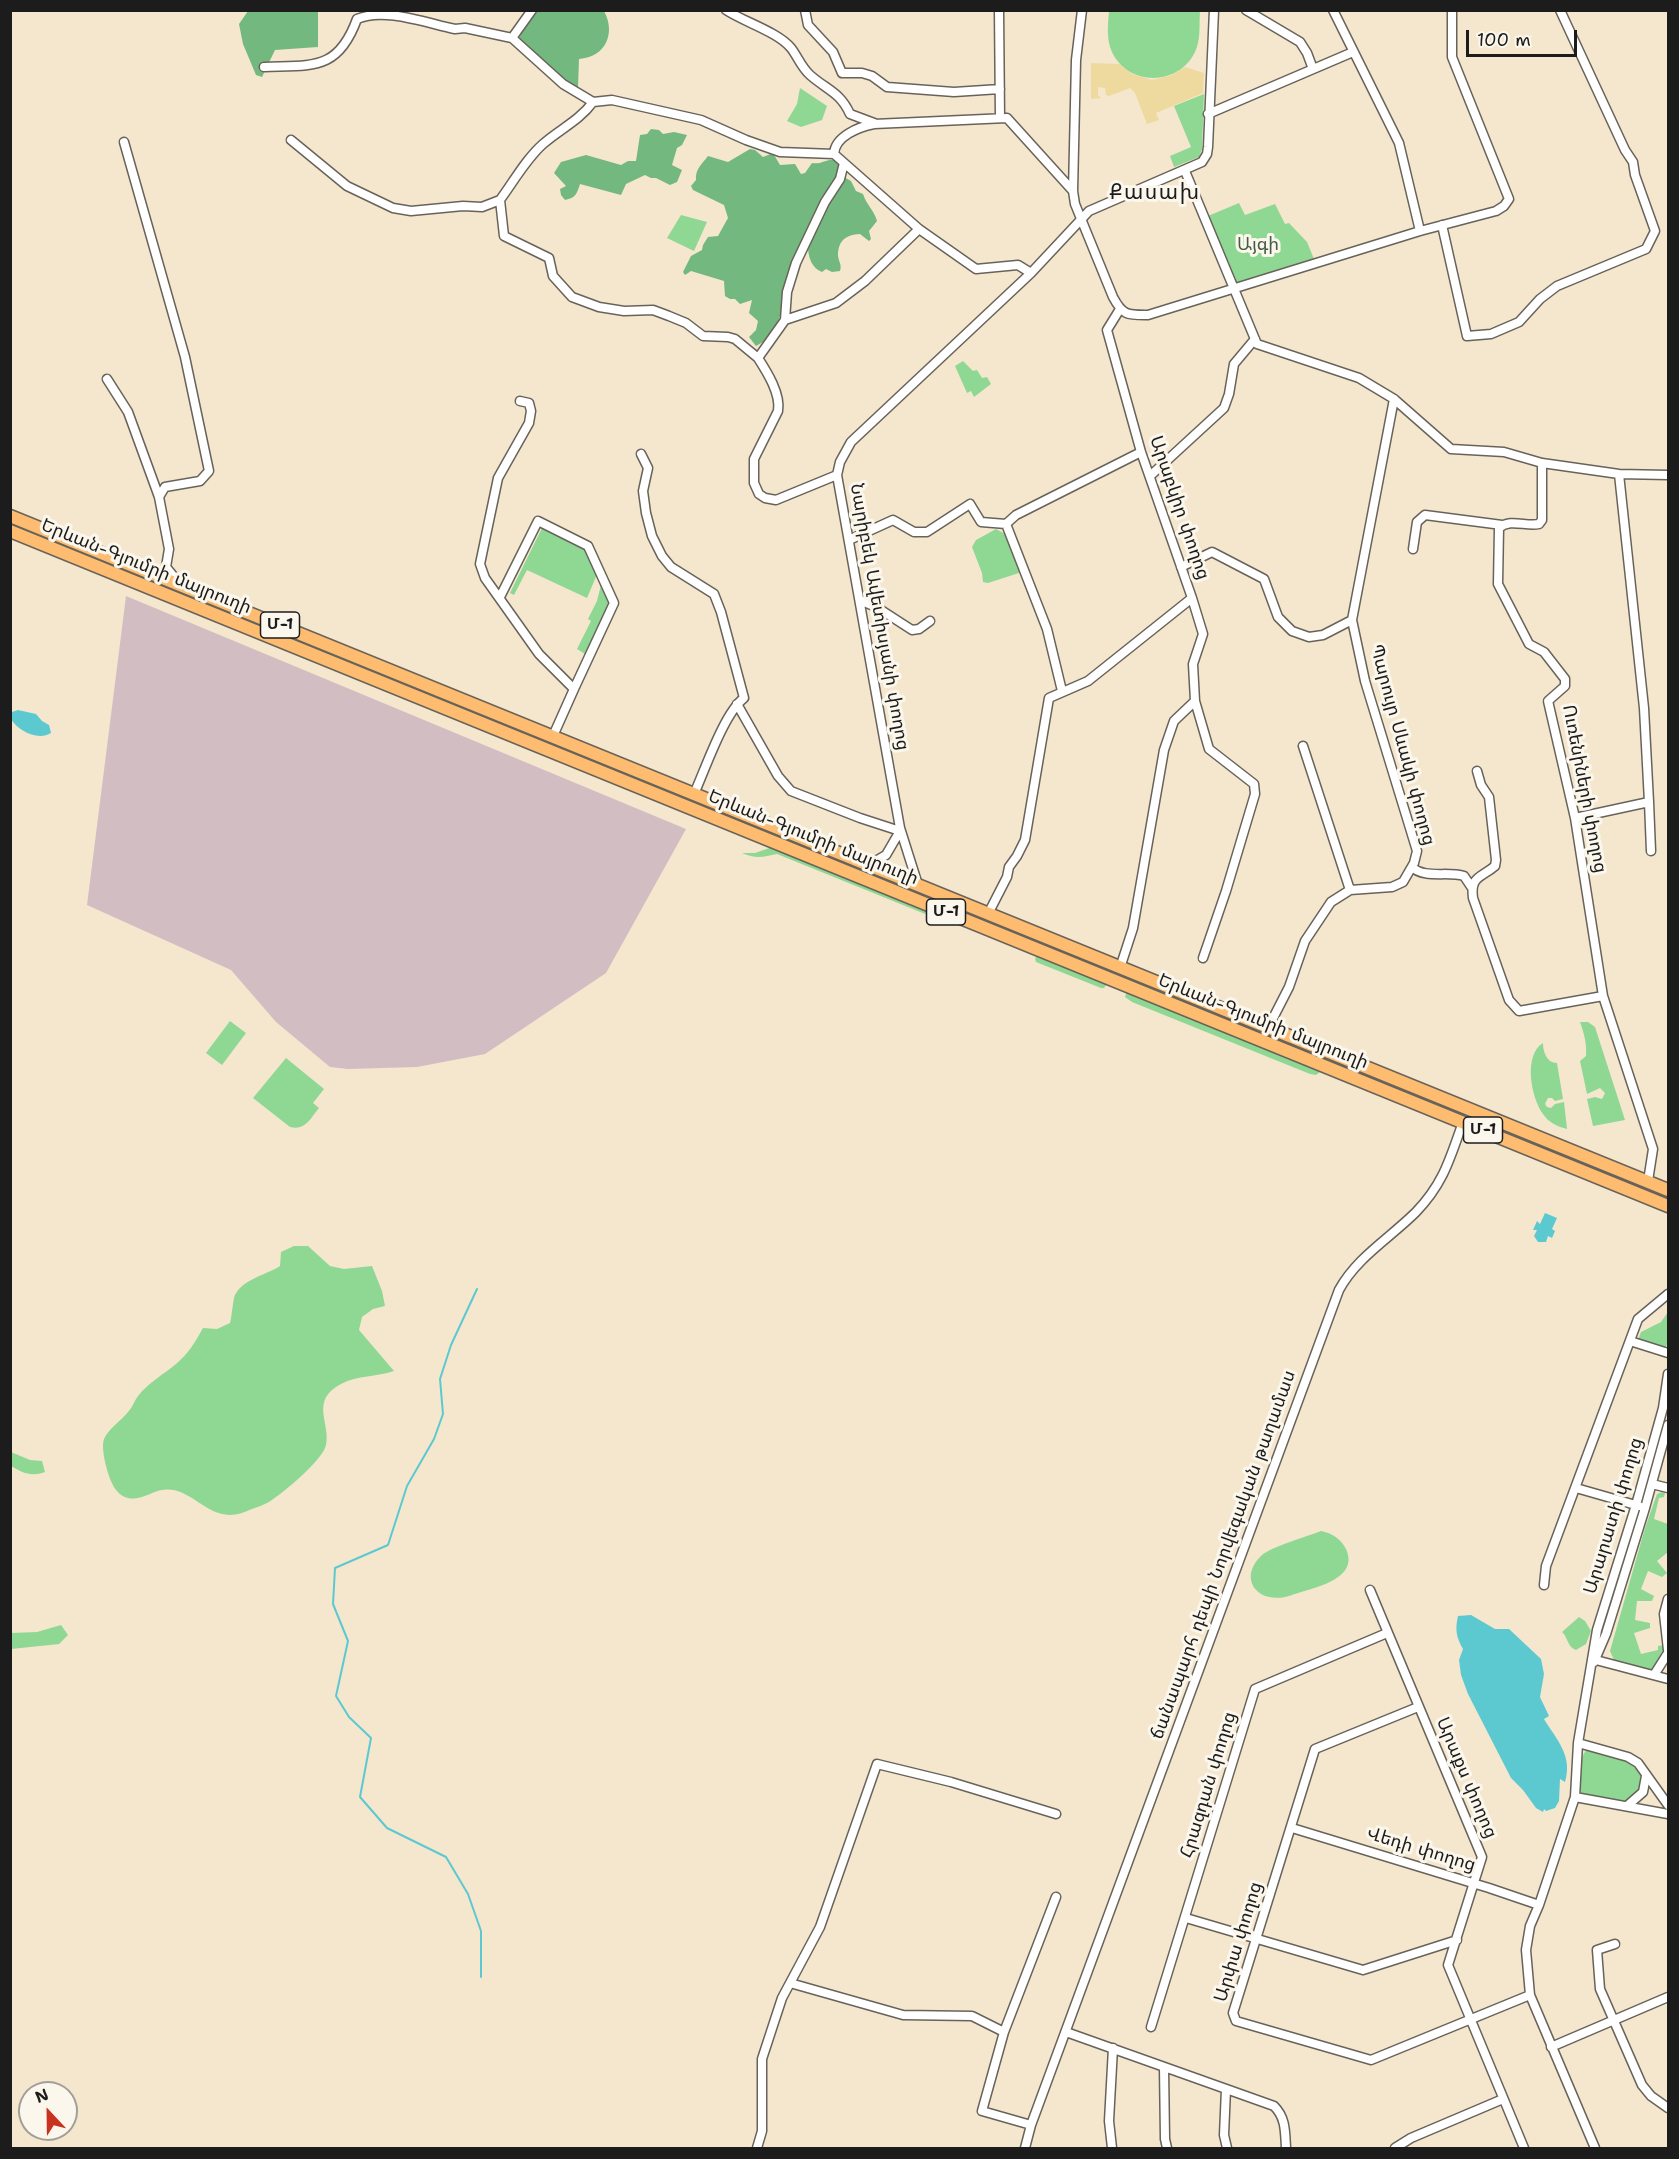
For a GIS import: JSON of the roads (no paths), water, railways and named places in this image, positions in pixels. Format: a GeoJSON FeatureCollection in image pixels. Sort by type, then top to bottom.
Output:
{"type":"FeatureCollection","features":[{"type":"Feature","properties":{"kind":"highway","name":"Երևան-Գյումրի մայրուղի"},"geometry":{"type":"LineString","coordinates":[[10,516],[1668,1190]]}},
{"type":"Feature","properties":{"kind":"highway","name":"Երևան-Գյումրի մայրուղի"},"geometry":{"type":"LineString","coordinates":[[10,531],[1668,1206]]}},
{"type":"Feature","properties":{"kind":"highway"},"geometry":{"type":"LineString","coordinates":[[544,748],[551,735]]}},
{"type":"Feature","properties":{"kind":"highway"},"geometry":{"type":"LineString","coordinates":[[1347,1076],[1353,1063]]}},
{"type":"Feature","properties":{"kind":"highway"},"geometry":{"type":"LineString","coordinates":[[1618,1184],[1623,1172]]}},
{"type":"Feature","properties":{"kind":"street"},"geometry":{"type":"LineString","coordinates":[[512,38],[532,10]]}},
{"type":"Feature","properties":{"kind":"street"},"geometry":{"type":"LineString","coordinates":[[726,10],[791,48],[801,66],[837,94],[845,103],[850,114],[874,124]]}},
{"type":"Feature","properties":{"kind":"street"},"geometry":{"type":"LineString","coordinates":[[805,10],[808,25],[833,52],[842,73],[862,73],[872,76],[886,87],[954,92],[1000,89]]}},
{"type":"Feature","properties":{"kind":"street"},"geometry":{"type":"LineString","coordinates":[[999,10],[1000,118]]}},
{"type":"Feature","properties":{"kind":"street"},"geometry":{"type":"LineString","coordinates":[[1082,10],[1076,60],[1073,191],[1081,221],[1120,309],[1128,315],[1148,315],[1420,231],[1496,211],[1504,206],[1509,199],[1452,57],[1452,10]]}},
{"type":"Feature","properties":{"kind":"street"},"geometry":{"type":"LineString","coordinates":[[1214,10],[1208,114],[1353,52]]}},
{"type":"Feature","properties":{"kind":"street"},"geometry":{"type":"LineString","coordinates":[[1246,10],[1300,42],[1307,52],[1313,69]]}},
{"type":"Feature","properties":{"kind":"street"},"geometry":{"type":"LineString","coordinates":[[1333,10],[1399,143],[1420,231]]}},
{"type":"Feature","properties":{"kind":"street"},"geometry":{"type":"LineString","coordinates":[[1442,225],[1467,336],[1491,334],[1519,322],[1540,299],[1557,286],[1646,249],[1654,231],[1635,175],[1633,162],[1624,150],[1560,10]]}},
{"type":"Feature","properties":{"kind":"street"},"geometry":{"type":"LineString","coordinates":[[264,66],[323,63],[342,50],[357,19],[368,14],[382,14],[512,38],[563,84],[593,102],[612,100],[701,120],[780,152],[834,154],[918,229],[976,269],[1018,265],[1031,273]]}},
{"type":"Feature","properties":{"kind":"street"},"geometry":{"type":"LineString","coordinates":[[291,140],[347,186],[393,208],[411,211],[463,206],[482,207],[500,200],[532,154],[585,112],[593,102]]}},
{"type":"Feature","properties":{"kind":"street","name":"Նարիբեկ Ավետիսյանի փողոց"},"geometry":{"type":"LineString","coordinates":[[918,885],[900,831],[837,475],[840,462],[851,442],[1031,273],[1089,211],[1202,162],[1207,154],[1208,114]]}},
{"type":"Feature","properties":{"kind":"street"},"geometry":{"type":"LineString","coordinates":[[834,154],[837,144],[843,138],[864,126],[1007,118],[1073,191]]}},
{"type":"Feature","properties":{"kind":"street"},"geometry":{"type":"LineString","coordinates":[[124,142],[185,357],[209,471],[200,481],[165,487],[159,497]]}},
{"type":"Feature","properties":{"kind":"street"},"geometry":{"type":"LineString","coordinates":[[758,358],[785,320],[787,292],[793,269],[825,201],[840,179],[844,163]]}},
{"type":"Feature","properties":{"kind":"street"},"geometry":{"type":"LineString","coordinates":[[1185,171],[1257,344],[1359,378],[1394,399],[1451,449],[1504,452],[1542,462],[1619,474],[1668,475]]}},
{"type":"Feature","properties":{"kind":"street"},"geometry":{"type":"LineString","coordinates":[[500,200],[504,236],[549,258],[553,276],[572,297],[599,308],[653,310],[686,323],[703,336],[735,339],[758,358],[779,405],[754,459],[754,483],[759,494],[776,500],[837,475]]}},
{"type":"Feature","properties":{"kind":"street"},"geometry":{"type":"LineString","coordinates":[[785,320],[836,303],[865,281],[918,229]]}},
{"type":"Feature","properties":{"kind":"street","name":"Արաբկիր փողոց"},"geometry":{"type":"LineString","coordinates":[[1062,691],[1088,681],[1192,598],[1141,452],[1107,330],[1120,309]]}},
{"type":"Feature","properties":{"kind":"street"},"geometry":{"type":"LineString","coordinates":[[1150,476],[1224,408],[1234,364],[1255,339]]}},
{"type":"Feature","properties":{"kind":"street"},"geometry":{"type":"LineString","coordinates":[[107,379],[128,412],[159,497],[169,549],[166,567],[182,585]]}},
{"type":"Feature","properties":{"kind":"street","name":"Պարույր Սևակի փողոց"},"geometry":{"type":"LineString","coordinates":[[1350,890],[1392,887],[1403,882],[1412,867],[1417,851],[1365,681],[1352,620],[1394,399]]}},
{"type":"Feature","properties":{"kind":"street"},"geometry":{"type":"LineString","coordinates":[[520,401],[530,404],[529,423],[498,478],[480,564],[485,578],[539,654],[574,689]]}},
{"type":"Feature","properties":{"kind":"street"},"geometry":{"type":"LineString","coordinates":[[849,540],[893,520],[914,532],[927,532],[970,504],[981,522],[1006,524],[1016,515],[1141,452]]}},
{"type":"Feature","properties":{"kind":"street"},"geometry":{"type":"LineString","coordinates":[[641,454],[648,468],[643,491],[652,536],[662,556],[671,567],[714,594],[744,698],[737,704],[718,738],[694,794]]}},
{"type":"Feature","properties":{"kind":"street"},"geometry":{"type":"LineString","coordinates":[[1413,549],[1417,522],[1425,515],[1502,525],[1509,523],[1539,524],[1542,520],[1542,462]]}},
{"type":"Feature","properties":{"kind":"street"},"geometry":{"type":"LineString","coordinates":[[1619,474],[1644,708],[1652,851]]}},
{"type":"Feature","properties":{"kind":"street"},"geometry":{"type":"LineString","coordinates":[[500,597],[538,521],[588,546],[614,603],[551,735]]}},
{"type":"Feature","properties":{"kind":"street"},"geometry":{"type":"LineString","coordinates":[[988,914],[1024,840],[1049,698],[1062,691],[1047,629],[1006,524]]}},
{"type":"Feature","properties":{"kind":"street","name":"Ուռենիների փողոց"},"geometry":{"type":"LineString","coordinates":[[1502,525],[1499,528],[1498,584],[1529,644],[1544,652],[1565,679],[1565,686],[1548,701],[1575,818],[1604,996],[1653,1149],[1647,1181]]}},
{"type":"Feature","properties":{"kind":"street"},"geometry":{"type":"LineString","coordinates":[[1181,567],[1212,552],[1264,579],[1278,617],[1292,631],[1310,637],[1323,635],[1352,620]]}},
{"type":"Feature","properties":{"kind":"street"},"geometry":{"type":"LineString","coordinates":[[1192,598],[1203,634],[1193,664],[1195,702],[1209,749],[1254,784],[1255,794],[1227,891],[1203,958]]}},
{"type":"Feature","properties":{"kind":"street"},"geometry":{"type":"LineString","coordinates":[[860,600],[878,608],[912,630],[919,629],[930,621]]}},
{"type":"Feature","properties":{"kind":"street"},"geometry":{"type":"LineString","coordinates":[[1119,968],[1133,928],[1164,750],[1174,721],[1195,702]]}},
{"type":"Feature","properties":{"kind":"street"},"geometry":{"type":"LineString","coordinates":[[737,704],[778,776],[791,791],[900,831],[886,855],[869,865]]}},
{"type":"Feature","properties":{"kind":"street"},"geometry":{"type":"LineString","coordinates":[[1268,1028],[1289,987],[1305,941],[1331,902],[1350,890],[1303,746]]}},
{"type":"Feature","properties":{"kind":"street"},"geometry":{"type":"LineString","coordinates":[[1477,771],[1481,785],[1489,797],[1496,860],[1495,867],[1474,881],[1473,898],[1509,1000],[1519,1011],[1604,996]]}},
{"type":"Feature","properties":{"kind":"street"},"geometry":{"type":"LineString","coordinates":[[1575,818],[1649,802]]}},
{"type":"Feature","properties":{"kind":"street"},"geometry":{"type":"LineString","coordinates":[[1412,867],[1422,873],[1460,874],[1472,888]]}},
{"type":"Feature","properties":{"kind":"street","name":"ճանապարհ դեպի Նորվեգական թաղամաս"},"geometry":{"type":"LineString","coordinates":[[1025,2148],[1031,2125],[1339,1290],[1353,1268],[1417,1211],[1432,1194],[1443,1178],[1463,1122]]}},
{"type":"Feature","properties":{"kind":"street"},"geometry":{"type":"LineString","coordinates":[[1544,1585],[1546,1566],[1638,1319],[1668,1294]]}},
{"type":"Feature","properties":{"kind":"street"},"geometry":{"type":"LineString","coordinates":[[1630,1341],[1668,1353]]}},
{"type":"Feature","properties":{"kind":"street","name":"Արարատի փողոց"},"geometry":{"type":"LineString","coordinates":[[1595,2148],[1530,1995],[1526,1950],[1530,1926],[1575,1797],[1578,1743],[1597,1630],[1663,1408],[1668,1374]]}},
{"type":"Feature","properties":{"kind":"street","name":"Արարատի փողոց"},"geometry":{"type":"LineString","coordinates":[[1593,1662],[1606,1634],[1668,1425]]}},
{"type":"Feature","properties":{"kind":"street"},"geometry":{"type":"LineString","coordinates":[[1652,1484],[1668,1488]]}},
{"type":"Feature","properties":{"kind":"street"},"geometry":{"type":"LineString","coordinates":[[1576,1488],[1645,1508]]}},
{"type":"Feature","properties":{"kind":"street","name":"Արաքս փողոց"},"geometry":{"type":"LineString","coordinates":[[1370,1590],[1482,1857],[1448,1965],[1524,2148]]}},
{"type":"Feature","properties":{"kind":"street"},"geometry":{"type":"LineString","coordinates":[[1654,1675],[1668,1651],[1664,1614],[1668,1599]]}},
{"type":"Feature","properties":{"kind":"street","name":"Հրազդան փողոց"},"geometry":{"type":"LineString","coordinates":[[1151,2027],[1255,1689],[1387,1633]]}},
{"type":"Feature","properties":{"kind":"street"},"geometry":{"type":"LineString","coordinates":[[1593,1662],[1668,1679]]}},
{"type":"Feature","properties":{"kind":"street","name":"Արփա փողոց"},"geometry":{"type":"LineString","coordinates":[[1418,1707],[1315,1749],[1233,2013],[1236,2020],[1371,2060],[1530,1995]]}},
{"type":"Feature","properties":{"kind":"street"},"geometry":{"type":"LineString","coordinates":[[1578,1743],[1628,1757],[1643,1768],[1668,1805]]}},
{"type":"Feature","properties":{"kind":"street"},"geometry":{"type":"LineString","coordinates":[[757,2148],[762,2131],[762,2059],[782,1998],[820,1927],[877,1764],[951,1782],[1056,1814]]}},
{"type":"Feature","properties":{"kind":"street"},"geometry":{"type":"LineString","coordinates":[[1627,1806],[1643,1792],[1646,1775]]}},
{"type":"Feature","properties":{"kind":"street"},"geometry":{"type":"LineString","coordinates":[[1575,1797],[1668,1814]]}},
{"type":"Feature","properties":{"kind":"street","name":"Վեդի փողոց"},"geometry":{"type":"LineString","coordinates":[[1292,1828],[1539,1905]]}},
{"type":"Feature","properties":{"kind":"street"},"geometry":{"type":"LineString","coordinates":[[1031,2125],[982,2111],[1004,2032],[1056,1897]]}},
{"type":"Feature","properties":{"kind":"street"},"geometry":{"type":"LineString","coordinates":[[1186,1918],[1363,1970],[1457,1940]]}},
{"type":"Feature","properties":{"kind":"street"},"geometry":{"type":"LineString","coordinates":[[1615,1944],[1597,1950],[1599,1989],[1642,2085],[1651,2096],[1668,2108]]}},
{"type":"Feature","properties":{"kind":"street"},"geometry":{"type":"LineString","coordinates":[[790,1983],[903,2014],[972,2016],[1004,2032]]}},
{"type":"Feature","properties":{"kind":"street"},"geometry":{"type":"LineString","coordinates":[[1551,2047],[1668,1997]]}},
{"type":"Feature","properties":{"kind":"street"},"geometry":{"type":"LineString","coordinates":[[1066,2032],[1274,2106],[1281,2113],[1285,2125],[1286,2148]]}},
{"type":"Feature","properties":{"kind":"street"},"geometry":{"type":"LineString","coordinates":[[1112,2148],[1109,2121],[1113,2048]]}},
{"type":"Feature","properties":{"kind":"street"},"geometry":{"type":"LineString","coordinates":[[1164,2067],[1167,2148]]}},
{"type":"Feature","properties":{"kind":"street"},"geometry":{"type":"LineString","coordinates":[[1226,2089],[1224,2135],[1227,2148]]}},
{"type":"Feature","properties":{"kind":"street"},"geometry":{"type":"LineString","coordinates":[[1395,2148],[1411,2138],[1503,2099]]}},
{"type":"Feature","properties":{"kind":"water"},"geometry":{"type":"Polygon","coordinates":[[[18,710],[36,714],[49,725],[51,733],[40,736],[23,731],[11,719],[12,712],[18,710]]]}},
{"type":"Feature","properties":{"kind":"water"},"geometry":{"type":"Polygon","coordinates":[[[1545,1213],[1557,1218],[1552,1229],[1555,1231],[1552,1238],[1548,1236],[1546,1242],[1538,1242],[1534,1236],[1537,1230],[1533,1230],[1537,1221],[1540,1224],[1545,1213]]]}},
{"type":"Feature","properties":{"kind":"water"},"geometry":{"type":"Polygon","coordinates":[[[1471,1615],[1495,1629],[1509,1629],[1541,1659],[1544,1674],[1540,1697],[1549,1716],[1544,1719],[1558,1741],[1567,1764],[1565,1782],[1560,1779],[1559,1801],[1555,1808],[1546,1811],[1544,1809],[1543,1812],[1536,1808],[1511,1778],[1468,1694],[1461,1675],[1459,1660],[1463,1649],[1457,1633],[1457,1625],[1458,1616],[1471,1615]]]}},
{"type":"Feature","properties":{"kind":"waterway"},"geometry":{"type":"LineString","coordinates":[[477,1289],[451,1345],[440,1379],[443,1414],[434,1439],[407,1486],[388,1545],[335,1568],[333,1604],[348,1641],[336,1696],[349,1717],[371,1738],[360,1797],[387,1828],[446,1857],[468,1894],[481,1931],[481,1977]]}},
{"type":"Feature","properties":{"kind":"district","name":"Քասախ"},"geometry":{"type":"Point","coordinates":[1155,194]}},
{"type":"Feature","properties":{"kind":"park label","name":"Այգի"},"geometry":{"type":"Point","coordinates":[1258,245]}}]}
